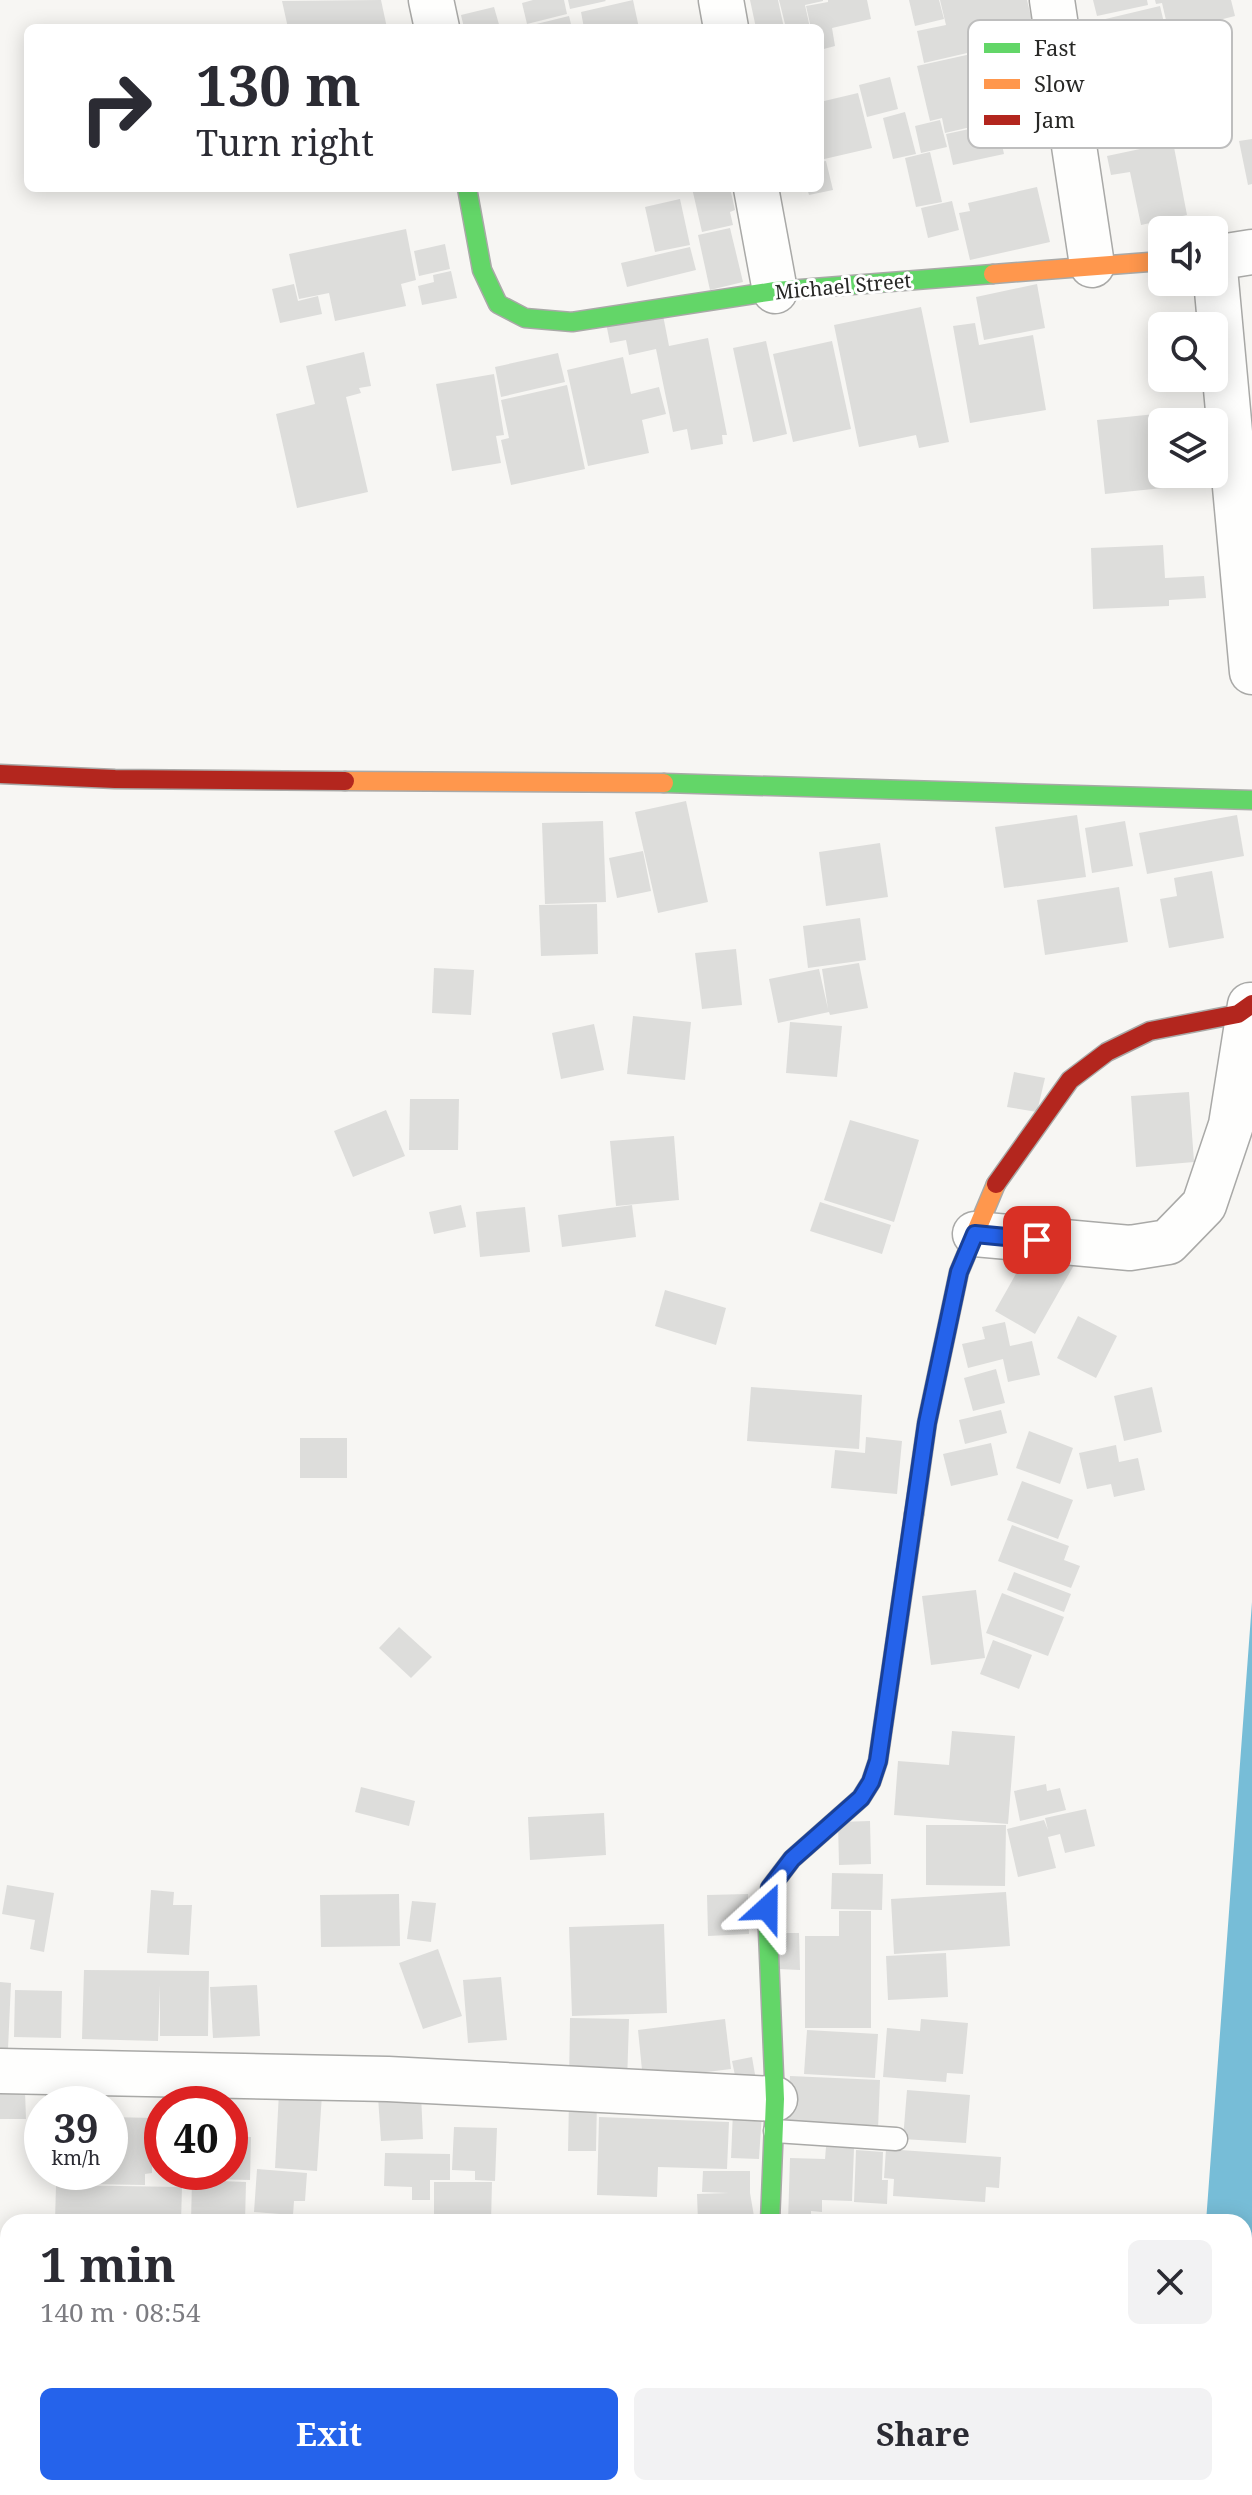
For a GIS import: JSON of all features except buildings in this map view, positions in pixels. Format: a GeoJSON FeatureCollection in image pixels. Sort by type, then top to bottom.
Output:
{"type":"FeatureCollection","features":[{"type":"Feature","properties":{"kind":"street"},"geometry":{"type":"LineString","coordinates":[[431,0],[436,24]]}},
{"type":"Feature","properties":{"kind":"street"},"geometry":{"type":"LineString","coordinates":[[721,0],[725,24]]}},
{"type":"Feature","properties":{"kind":"street"},"geometry":{"type":"LineString","coordinates":[[1052,0],[1055,20]]}},
{"type":"Feature","properties":{"kind":"street"},"geometry":{"type":"LineString","coordinates":[[1074,148],[1092,265]]}},
{"type":"Feature","properties":{"kind":"street","name":"Michael Street"},"geometry":{"type":"LineString","coordinates":[[468,192],[482,270],[498,304],[525,318],[572,322],[775,291],[1148,262]]}},
{"type":"Feature","properties":{"kind":"street"},"geometry":{"type":"LineString","coordinates":[[757,192],[775,291]]}},
{"type":"Feature","properties":{"kind":"street"},"geometry":{"type":"LineString","coordinates":[[1228,256],[1252,252]]}},
{"type":"Feature","properties":{"kind":"street"},"geometry":{"type":"LineString","coordinates":[[1217,296],[1252,672]]}},
{"type":"Feature","properties":{"kind":"street"},"geometry":{"type":"LineString","coordinates":[[0,774],[115,779],[683,783],[1252,800]]}},
{"type":"Feature","properties":{"kind":"street"},"geometry":{"type":"LineString","coordinates":[[975,1234],[1130,1248],[1168,1242],[1204,1205],[1231,1125],[1251,1004]]}},
{"type":"Feature","properties":{"kind":"street"},"geometry":{"type":"LineString","coordinates":[[770,2214],[775,2115],[767,1908],[770,1888],[792,1859],[861,1798],[871,1782],[878,1761],[927,1423],[959,1272],[996,1184],[1070,1080],[1107,1052],[1150,1031],[1238,1014],[1251,1004]]}},
{"type":"Feature","properties":{"kind":"street"},"geometry":{"type":"LineString","coordinates":[[0,2071],[388,2079],[775,2115]]}},
{"type":"Feature","properties":{"kind":"lane"},"geometry":{"type":"LineString","coordinates":[[775,2115],[896,2139]]}},
{"type":"Feature","properties":{"kind":"water"},"geometry":{"type":"Polygon","coordinates":[[[1252,1602],[1252,2214],[1207,2214],[1252,1602]]]}},
{"type":"Feature","properties":{"kind":"traffic: fast"},"geometry":{"type":"LineString","coordinates":[[468,192],[482,270],[498,304],[525,318],[572,322],[775,291],[993,274]]}},
{"type":"Feature","properties":{"kind":"traffic: fast"},"geometry":{"type":"LineString","coordinates":[[664,783],[1252,800]]}},
{"type":"Feature","properties":{"kind":"traffic: fast"},"geometry":{"type":"LineString","coordinates":[[770,2214],[775,2099],[767,1908],[770,1888],[792,1859],[861,1798],[871,1782],[878,1761],[914,1514]]}},
{"type":"Feature","properties":{"kind":"traffic: slow"},"geometry":{"type":"LineString","coordinates":[[993,274],[1148,262]]}},
{"type":"Feature","properties":{"kind":"traffic: slow"},"geometry":{"type":"LineString","coordinates":[[345,781],[664,783]]}},
{"type":"Feature","properties":{"kind":"traffic: slow"},"geometry":{"type":"LineString","coordinates":[[914,1514],[927,1423],[959,1272],[996,1184]]}},
{"type":"Feature","properties":{"kind":"traffic: jam"},"geometry":{"type":"LineString","coordinates":[[0,774],[115,779],[345,781]]}},
{"type":"Feature","properties":{"kind":"traffic: jam"},"geometry":{"type":"LineString","coordinates":[[996,1184],[1070,1080],[1107,1052],[1150,1031],[1238,1014],[1252,1004]]}},
{"type":"Feature","properties":{"kind":"route"},"geometry":{"type":"LineString","coordinates":[[767,1908],[770,1888],[792,1859],[861,1798],[871,1782],[878,1761],[927,1423],[959,1272],[975,1234],[1037,1240]]}}]}
